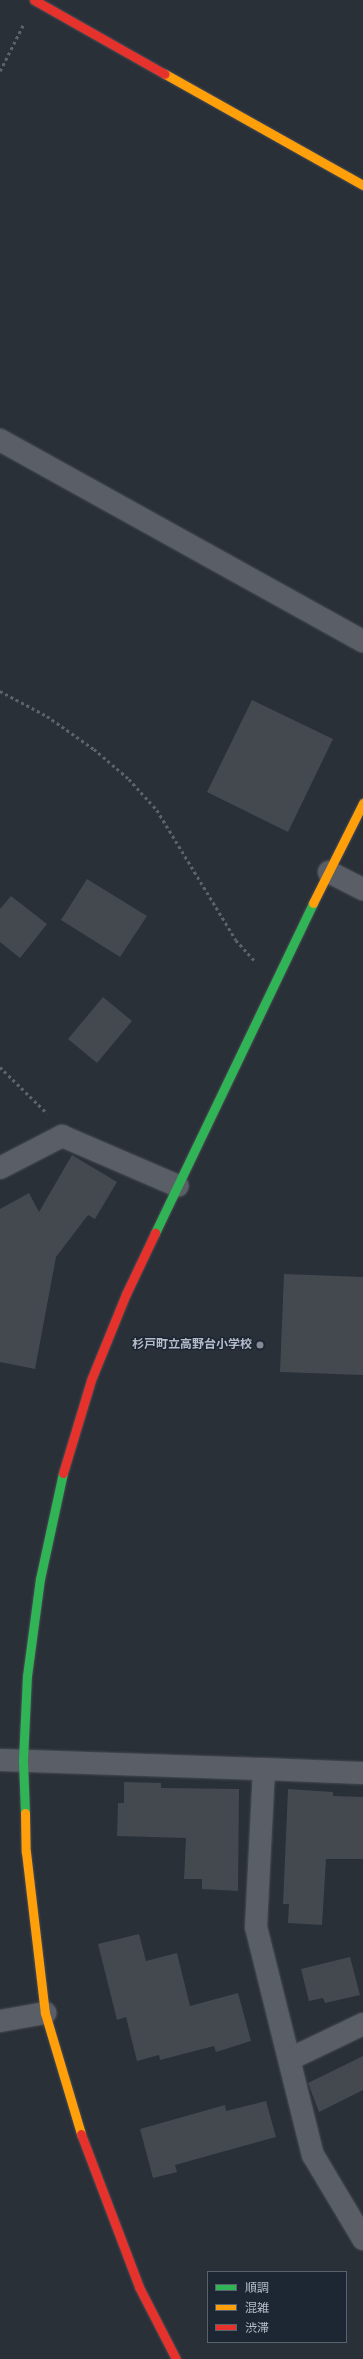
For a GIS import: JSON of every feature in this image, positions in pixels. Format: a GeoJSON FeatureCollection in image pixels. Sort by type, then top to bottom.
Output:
{"type":"FeatureCollection","features":[{"type":"Feature","properties":{"kind":"street"},"geometry":{"type":"LineString","coordinates":[[35,1],[363,185]]}},
{"type":"Feature","properties":{"kind":"street"},"geometry":{"type":"LineString","coordinates":[[0,440],[363,641]]}},
{"type":"Feature","properties":{"kind":"street"},"geometry":{"type":"LineString","coordinates":[[176,2359],[138,2287],[72,2109],[45,2013],[26,1852],[24,1760],[27,1676],[40,1579],[59,1486],[91,1380],[126,1294],[274,982],[363,803]]}},
{"type":"Feature","properties":{"kind":"street"},"geometry":{"type":"LineString","coordinates":[[329,872],[363,888]]}},
{"type":"Feature","properties":{"kind":"street"},"geometry":{"type":"LineString","coordinates":[[0,1168],[62,1136],[178,1186]]}},
{"type":"Feature","properties":{"kind":"street"},"geometry":{"type":"LineString","coordinates":[[0,1760],[363,1773]]}},
{"type":"Feature","properties":{"kind":"street"},"geometry":{"type":"LineString","coordinates":[[264,1769],[256,1927],[313,2155],[363,2239]]}},
{"type":"Feature","properties":{"kind":"street"},"geometry":{"type":"LineString","coordinates":[[0,2022],[45,2013]]}},
{"type":"Feature","properties":{"kind":"street"},"geometry":{"type":"LineString","coordinates":[[290,2060],[363,2024]]}},
{"type":"Feature","properties":{"kind":"path"},"geometry":{"type":"LineString","coordinates":[[0,71],[35,1]]}},
{"type":"Feature","properties":{"kind":"path"},"geometry":{"type":"LineString","coordinates":[[0,691],[53,720],[94,749],[129,779],[157,810],[176,838],[236,940],[274,982]]}},
{"type":"Feature","properties":{"kind":"path"},"geometry":{"type":"LineString","coordinates":[[0,1067],[52,1118],[62,1136]]}},
{"type":"Feature","properties":{"kind":"building"},"geometry":{"type":"Polygon","coordinates":[[[252,700],[333,739],[288,832],[207,792],[252,700]]]}},
{"type":"Feature","properties":{"kind":"building"},"geometry":{"type":"Polygon","coordinates":[[[87,879],[147,916],[120,957],[61,920],[87,879]]]}},
{"type":"Feature","properties":{"kind":"building"},"geometry":{"type":"Polygon","coordinates":[[[11,896],[47,924],[20,958],[0,942],[0,909],[11,896]]]}},
{"type":"Feature","properties":{"kind":"building"},"geometry":{"type":"Polygon","coordinates":[[[103,997],[132,1021],[97,1063],[68,1039],[103,997]]]}},
{"type":"Feature","properties":{"kind":"building"},"geometry":{"type":"Polygon","coordinates":[[[72,1155],[117,1182],[95,1219],[88,1215],[56,1257],[35,1369],[0,1362],[0,1209],[29,1193],[39,1212],[72,1155]]]}},
{"type":"Feature","properties":{"kind":"building"},"geometry":{"type":"Polygon","coordinates":[[[284,1274],[363,1277],[363,1375],[280,1372],[284,1274]]]}},
{"type":"Feature","properties":{"kind":"building"},"geometry":{"type":"Polygon","coordinates":[[[124,1782],[161,1783],[161,1788],[239,1789],[238,1891],[202,1889],[202,1879],[184,1879],[186,1838],[117,1836],[118,1803],[124,1803],[124,1782]]]}},
{"type":"Feature","properties":{"kind":"building"},"geometry":{"type":"Polygon","coordinates":[[[288,1789],[333,1792],[333,1796],[363,1797],[363,1859],[326,1859],[322,1925],[288,1923],[289,1904],[283,1904],[288,1789]]]}},
{"type":"Feature","properties":{"kind":"building"},"geometry":{"type":"Polygon","coordinates":[[[139,1934],[146,1961],[177,1953],[190,2006],[238,1993],[251,2041],[216,2052],[214,2046],[160,2060],[159,2055],[137,2061],[126,2017],[117,2020],[98,1944],[139,1934]]]}},
{"type":"Feature","properties":{"kind":"building"},"geometry":{"type":"Polygon","coordinates":[[[350,1957],[360,1995],[325,2003],[323,1998],[309,2001],[301,1969],[350,1957]]]}},
{"type":"Feature","properties":{"kind":"building"},"geometry":{"type":"Polygon","coordinates":[[[363,2056],[363,2090],[319,2112],[308,2083],[363,2056]]]}},
{"type":"Feature","properties":{"kind":"building"},"geometry":{"type":"Polygon","coordinates":[[[266,2101],[276,2137],[175,2165],[177,2172],[153,2178],[140,2129],[225,2105],[226,2111],[266,2101]]]}},
{"type":"Feature","properties":{"kind":"traffic: fast"},"geometry":{"type":"LineString","coordinates":[[155,1233],[313,903]]}},
{"type":"Feature","properties":{"kind":"traffic: fast"},"geometry":{"type":"LineString","coordinates":[[25,1813],[23,1760],[27,1676],[40,1579],[63,1473]]}},
{"type":"Feature","properties":{"kind":"traffic: slow"},"geometry":{"type":"LineString","coordinates":[[165,74],[363,185]]}},
{"type":"Feature","properties":{"kind":"traffic: slow"},"geometry":{"type":"LineString","coordinates":[[313,903],[363,803]]}},
{"type":"Feature","properties":{"kind":"traffic: slow"},"geometry":{"type":"LineString","coordinates":[[25,1813],[26,1852],[45,2013],[81,2134]]}},
{"type":"Feature","properties":{"kind":"traffic: jam"},"geometry":{"type":"LineString","coordinates":[[34,0],[165,74]]}},
{"type":"Feature","properties":{"kind":"traffic: jam"},"geometry":{"type":"LineString","coordinates":[[63,1473],[91,1380],[126,1294],[155,1233]]}},
{"type":"Feature","properties":{"kind":"traffic: jam"},"geometry":{"type":"LineString","coordinates":[[81,2134],[139,2287],[176,2359]]}},
{"type":"Feature","properties":{"kind":"place","name":"杉戸町立高野台小学校"},"geometry":{"type":"Point","coordinates":[260,1345]}}]}
